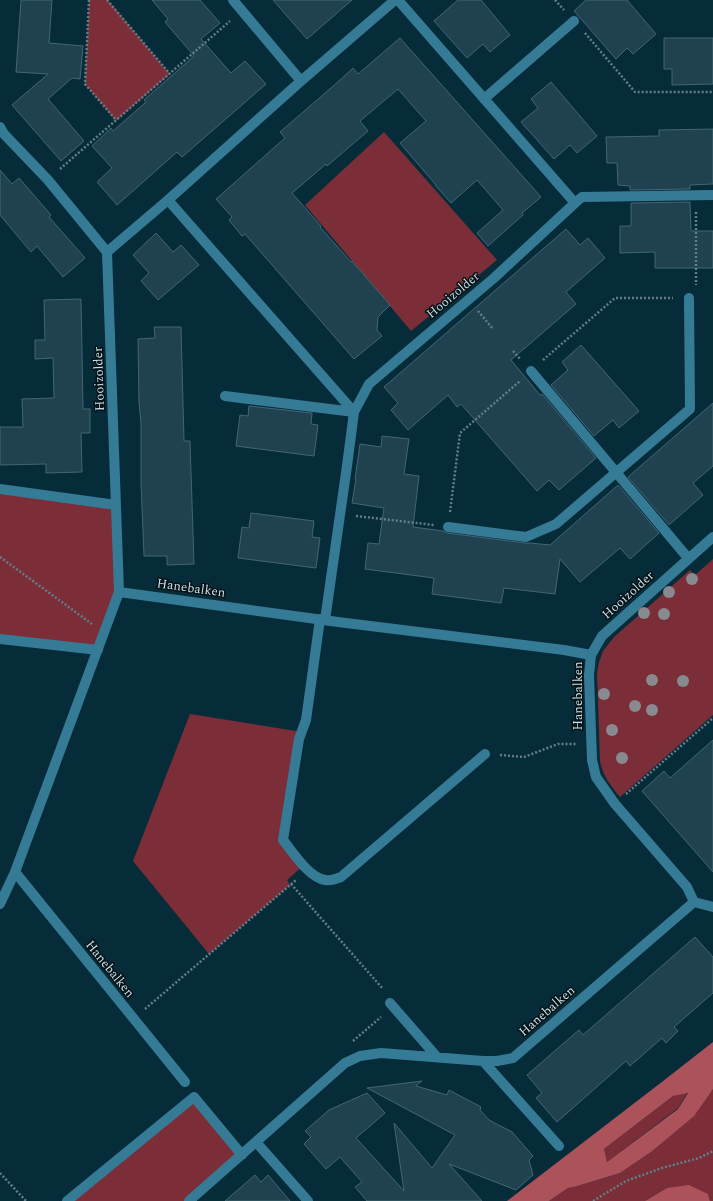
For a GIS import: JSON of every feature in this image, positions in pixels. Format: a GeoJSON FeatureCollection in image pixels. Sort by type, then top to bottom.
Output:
{"type":"FeatureCollection","features":[{"type":"Feature","properties":{"kind":"street"},"geometry":{"type":"LineString","coordinates":[[233,0],[301,81]]}},
{"type":"Feature","properties":{"kind":"street"},"geometry":{"type":"LineString","coordinates":[[1,133],[48,180],[107,252],[168,200],[301,81],[397,0],[575,203]]}},
{"type":"Feature","properties":{"kind":"street"},"geometry":{"type":"LineString","coordinates":[[484,99],[574,21]]}},
{"type":"Feature","properties":{"kind":"street","name":"Hooizolder"},"geometry":{"type":"LineString","coordinates":[[322,619],[346,474],[354,412],[369,384],[494,278],[582,197],[713,195]]}},
{"type":"Feature","properties":{"kind":"street"},"geometry":{"type":"LineString","coordinates":[[168,200],[354,412]]}},
{"type":"Feature","properties":{"kind":"street","name":"Hooizolder"},"geometry":{"type":"LineString","coordinates":[[107,252],[119,592]]}},
{"type":"Feature","properties":{"kind":"street"},"geometry":{"type":"LineString","coordinates":[[448,527],[526,537],[556,524],[690,409],[689,298]]}},
{"type":"Feature","properties":{"kind":"street"},"geometry":{"type":"LineString","coordinates":[[531,371],[688,558]]}},
{"type":"Feature","properties":{"kind":"street"},"geometry":{"type":"LineString","coordinates":[[225,396],[354,412]]}},
{"type":"Feature","properties":{"kind":"street"},"geometry":{"type":"LineString","coordinates":[[0,489],[116,505]]}},
{"type":"Feature","properties":{"kind":"street","name":"Hooizolder"},"geometry":{"type":"LineString","coordinates":[[591,655],[602,636],[713,537]]}},
{"type":"Feature","properties":{"kind":"street"},"geometry":{"type":"LineString","coordinates":[[0,904],[15,872],[119,592]]}},
{"type":"Feature","properties":{"kind":"street","name":"Hanebalken"},"geometry":{"type":"LineString","coordinates":[[119,592],[564,650],[591,655],[589,675],[591,744],[592,760],[596,777],[615,804],[687,887],[694,902],[513,1058],[497,1061],[483,1061],[437,1056],[381,1053],[360,1056],[345,1063],[189,1201]]}},
{"type":"Feature","properties":{"kind":"street"},"geometry":{"type":"LineString","coordinates":[[322,619],[306,720],[300,739],[283,840],[316,877],[325,880],[333,880],[340,877],[485,754]]}},
{"type":"Feature","properties":{"kind":"street"},"geometry":{"type":"LineString","coordinates":[[0,640],[98,650]]}},
{"type":"Feature","properties":{"kind":"street","name":"Hanebalken"},"geometry":{"type":"LineString","coordinates":[[15,872],[185,1082]]}},
{"type":"Feature","properties":{"kind":"street"},"geometry":{"type":"LineString","coordinates":[[694,902],[713,907]]}},
{"type":"Feature","properties":{"kind":"street"},"geometry":{"type":"LineString","coordinates":[[390,1003],[437,1056]]}},
{"type":"Feature","properties":{"kind":"street"},"geometry":{"type":"LineString","coordinates":[[483,1061],[559,1146]]}},
{"type":"Feature","properties":{"kind":"street"},"geometry":{"type":"LineString","coordinates":[[67,1201],[194,1097],[242,1155]]}},
{"type":"Feature","properties":{"kind":"street"},"geometry":{"type":"LineString","coordinates":[[256,1142],[308,1201]]}},
{"type":"Feature","properties":{"kind":"path"},"geometry":{"type":"LineString","coordinates":[[89,0],[85,84],[116,120]]}},
{"type":"Feature","properties":{"kind":"path"},"geometry":{"type":"LineString","coordinates":[[108,0],[170,74]]}},
{"type":"Feature","properties":{"kind":"path"},"geometry":{"type":"LineString","coordinates":[[555,0],[635,92],[713,92]]}},
{"type":"Feature","properties":{"kind":"path"},"geometry":{"type":"LineString","coordinates":[[48,180],[242,11]]}},
{"type":"Feature","properties":{"kind":"path"},"geometry":{"type":"LineString","coordinates":[[352,516],[448,527],[460,433],[615,298],[696,298],[696,195]]}},
{"type":"Feature","properties":{"kind":"path"},"geometry":{"type":"LineString","coordinates":[[468,300],[493,329]]}},
{"type":"Feature","properties":{"kind":"path"},"geometry":{"type":"LineString","coordinates":[[0,557],[104,633]]}},
{"type":"Feature","properties":{"kind":"path"},"geometry":{"type":"LineString","coordinates":[[615,804],[713,718]]}},
{"type":"Feature","properties":{"kind":"path"},"geometry":{"type":"LineString","coordinates":[[485,754],[524,757],[558,744],[591,744]]}},
{"type":"Feature","properties":{"kind":"path"},"geometry":{"type":"LineString","coordinates":[[134,1018],[308,869]]}},
{"type":"Feature","properties":{"kind":"path"},"geometry":{"type":"LineString","coordinates":[[291,884],[393,1000],[390,1003]]}},
{"type":"Feature","properties":{"kind":"path"},"geometry":{"type":"LineString","coordinates":[[593,1201],[626,1181],[662,1168],[699,1158],[713,1151]]}},
{"type":"Feature","properties":{"kind":"path"},"geometry":{"type":"LineString","coordinates":[[0,1173],[26,1201]]}},
{"type":"Feature","properties":{"kind":"shaded area"},"geometry":{"type":"Polygon","coordinates":[[[89,0],[108,0],[170,74],[116,121],[85,84],[89,0]]]}},
{"type":"Feature","properties":{"kind":"shaded area"},"geometry":{"type":"Polygon","coordinates":[[[384,132],[497,260],[411,331],[305,205],[384,132]]]}},
{"type":"Feature","properties":{"kind":"shaded area"},"geometry":{"type":"Polygon","coordinates":[[[0,489],[116,505],[119,592],[95,649],[0,639],[0,489]]]}},
{"type":"Feature","properties":{"kind":"shaded area"},"geometry":{"type":"Polygon","coordinates":[[[713,559],[713,715],[620,797],[607,780],[600,761],[597,673],[603,651],[614,637],[690,570],[695,575],[713,559]]]}},
{"type":"Feature","properties":{"kind":"shaded area"},"geometry":{"type":"Polygon","coordinates":[[[190,714],[302,732],[283,840],[304,865],[287,880],[290,885],[209,954],[133,861],[190,714]]]}},
{"type":"Feature","properties":{"kind":"shaded area"},"geometry":{"type":"Polygon","coordinates":[[[713,1042],[713,1089],[694,1116],[651,1152],[620,1173],[568,1188],[549,1201],[507,1201],[713,1042]],[[688,1093],[673,1096],[604,1149],[607,1162],[678,1109],[688,1093]]]}},
{"type":"Feature","properties":{"kind":"shaded area"},"geometry":{"type":"Polygon","coordinates":[[[713,1089],[713,1201],[710,1201],[708,1194],[667,1188],[645,1201],[549,1201],[568,1188],[620,1173],[651,1152],[713,1089]]]}},
{"type":"Feature","properties":{"kind":"shaded area"},"geometry":{"type":"Polygon","coordinates":[[[688,1092],[678,1108],[607,1162],[604,1149],[673,1096],[688,1092]]]}},
{"type":"Feature","properties":{"kind":"shaded area"},"geometry":{"type":"Polygon","coordinates":[[[194,1097],[242,1155],[189,1201],[67,1201],[194,1097]]]}},
{"type":"Feature","properties":{"kind":"shaded area"},"geometry":{"type":"Polygon","coordinates":[[[689,1185],[708,1194],[710,1201],[645,1201],[667,1188],[689,1185]]]}},
{"type":"Feature","properties":{"kind":"building"},"geometry":{"type":"Polygon","coordinates":[[[21,0],[52,0],[49,43],[83,46],[80,79],[72,78],[48,99],[84,141],[61,161],[12,105],[48,74],[16,72],[21,0]]]}},
{"type":"Feature","properties":{"kind":"building"},"geometry":{"type":"Polygon","coordinates":[[[152,0],[200,0],[220,23],[201,39],[231,73],[245,61],[266,84],[182,157],[177,152],[117,205],[97,182],[112,168],[92,146],[111,128],[113,131],[146,102],[144,100],[194,56],[165,22],[168,19],[152,0]]]}},
{"type":"Feature","properties":{"kind":"building"},"geometry":{"type":"Polygon","coordinates":[[[273,0],[352,0],[307,39],[273,0]]]}},
{"type":"Feature","properties":{"kind":"building"},"geometry":{"type":"Polygon","coordinates":[[[458,0],[481,0],[510,35],[490,52],[483,44],[467,58],[434,21],[458,0]]]}},
{"type":"Feature","properties":{"kind":"building"},"geometry":{"type":"Polygon","coordinates":[[[586,0],[627,0],[656,34],[633,54],[627,48],[616,59],[574,11],[586,0]]]}},
{"type":"Feature","properties":{"kind":"building"},"geometry":{"type":"Polygon","coordinates":[[[400,38],[541,197],[488,246],[477,233],[503,210],[477,180],[451,203],[435,185],[400,143],[426,121],[398,89],[360,121],[368,131],[327,166],[326,164],[292,193],[321,226],[320,227],[390,305],[378,317],[377,330],[382,336],[354,359],[245,234],[242,236],[229,220],[232,217],[216,199],[285,138],[280,132],[353,68],[358,74],[400,38]]]}},
{"type":"Feature","properties":{"kind":"building"},"geometry":{"type":"Polygon","coordinates":[[[664,38],[713,38],[713,84],[672,85],[672,69],[664,69],[664,38]]]}},
{"type":"Feature","properties":{"kind":"building"},"geometry":{"type":"Polygon","coordinates":[[[551,82],[597,136],[577,153],[570,145],[554,159],[521,122],[538,108],[531,99],[551,82]]]}},
{"type":"Feature","properties":{"kind":"building"},"geometry":{"type":"Polygon","coordinates":[[[713,129],[713,184],[690,185],[690,189],[630,190],[630,186],[618,185],[617,163],[607,163],[606,137],[659,136],[659,130],[713,129]]]}},
{"type":"Feature","properties":{"kind":"building"},"geometry":{"type":"Polygon","coordinates":[[[0,170],[12,184],[19,178],[51,215],[49,217],[85,258],[63,277],[37,246],[31,252],[0,215],[0,170]]]}},
{"type":"Feature","properties":{"kind":"building"},"geometry":{"type":"Polygon","coordinates":[[[690,202],[691,231],[713,231],[713,268],[655,268],[655,252],[620,253],[620,226],[631,226],[631,203],[690,202]]]}},
{"type":"Feature","properties":{"kind":"building"},"geometry":{"type":"Polygon","coordinates":[[[566,229],[580,245],[588,238],[605,258],[566,292],[576,304],[511,360],[596,458],[559,490],[549,480],[537,491],[461,404],[457,407],[448,395],[408,430],[391,410],[398,403],[384,387],[566,229]]]}},
{"type":"Feature","properties":{"kind":"building"},"geometry":{"type":"Polygon","coordinates":[[[156,233],[173,252],[181,245],[199,265],[158,300],[141,281],[149,273],[133,255],[156,233]]]}},
{"type":"Feature","properties":{"kind":"building"},"geometry":{"type":"Polygon","coordinates":[[[81,299],[83,409],[90,409],[90,433],[81,433],[82,472],[46,473],[46,464],[0,465],[0,427],[23,427],[22,399],[54,398],[53,358],[35,359],[35,340],[45,340],[44,300],[81,299]]]}},
{"type":"Feature","properties":{"kind":"building"},"geometry":{"type":"Polygon","coordinates":[[[154,327],[181,327],[184,441],[190,441],[194,564],[167,565],[167,556],[144,556],[138,339],[155,338],[154,327]]]}},
{"type":"Feature","properties":{"kind":"building"},"geometry":{"type":"Polygon","coordinates":[[[581,345],[639,411],[619,428],[613,420],[594,436],[551,385],[568,370],[562,362],[581,345]]]}},
{"type":"Feature","properties":{"kind":"building"},"geometry":{"type":"Polygon","coordinates":[[[713,403],[713,466],[693,483],[703,495],[669,525],[628,477],[713,403]]]}},
{"type":"Feature","properties":{"kind":"building"},"geometry":{"type":"Polygon","coordinates":[[[249,406],[312,413],[311,424],[318,425],[314,456],[236,446],[240,415],[248,416],[249,406]]]}},
{"type":"Feature","properties":{"kind":"building"},"geometry":{"type":"Polygon","coordinates":[[[382,436],[409,439],[404,474],[419,476],[413,527],[443,531],[447,533],[550,545],[618,485],[659,533],[630,559],[620,548],[580,582],[560,559],[555,594],[504,588],[501,603],[432,594],[434,578],[365,569],[368,543],[379,544],[384,508],[352,503],[355,479],[360,444],[381,447],[382,436]]]}},
{"type":"Feature","properties":{"kind":"building"},"geometry":{"type":"Polygon","coordinates":[[[251,513],[314,521],[312,537],[320,538],[316,568],[238,558],[242,527],[249,528],[251,513]]]}},
{"type":"Feature","properties":{"kind":"building"},"geometry":{"type":"Polygon","coordinates":[[[713,740],[713,872],[642,791],[664,771],[670,778],[713,740]]]}},
{"type":"Feature","properties":{"kind":"building"},"geometry":{"type":"Polygon","coordinates":[[[695,937],[713,957],[713,993],[674,1027],[678,1031],[666,1043],[662,1038],[630,1066],[626,1061],[557,1122],[536,1098],[542,1093],[527,1075],[579,1030],[583,1035],[695,937]]]}},
{"type":"Feature","properties":{"kind":"building"},"geometry":{"type":"Polygon","coordinates":[[[422,1081],[416,1086],[447,1095],[449,1090],[481,1107],[480,1110],[489,1120],[512,1132],[533,1156],[529,1160],[533,1175],[516,1190],[449,1164],[482,1201],[367,1201],[355,1187],[362,1182],[340,1157],[326,1169],[304,1144],[311,1137],[305,1131],[329,1110],[367,1093],[385,1113],[356,1138],[404,1191],[394,1123],[432,1168],[455,1135],[367,1088],[422,1081]]]}},
{"type":"Feature","properties":{"kind":"building"},"geometry":{"type":"Polygon","coordinates":[[[255,1175],[261,1182],[268,1175],[290,1201],[225,1201],[255,1175]]]}}]}
